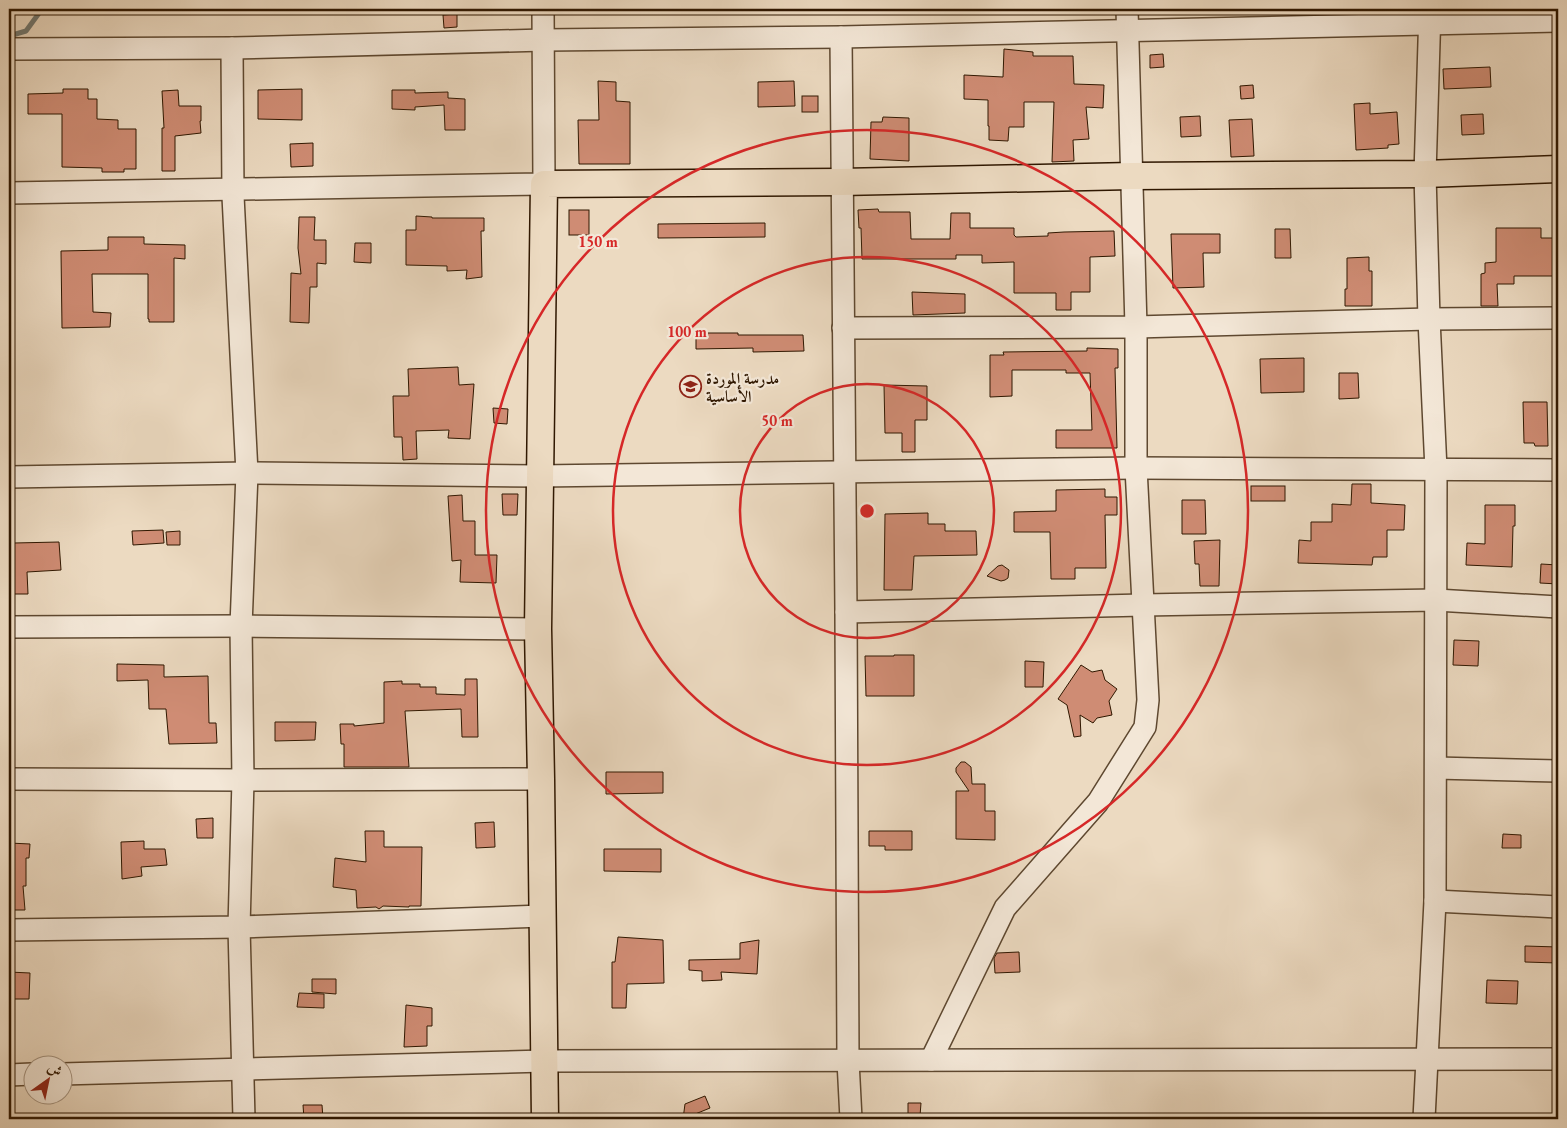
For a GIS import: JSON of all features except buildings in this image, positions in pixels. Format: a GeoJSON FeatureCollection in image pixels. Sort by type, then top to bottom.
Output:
{"type":"FeatureCollection","features":[{"type":"Feature","properties":{"kind":"main road"},"geometry":{"type":"LineString","coordinates":[[545,1119],[538,629],[544,184],[1425,174],[1558,169]]}},
{"type":"Feature","properties":{"kind":"street"},"geometry":{"type":"LineString","coordinates":[[9,193],[544,184],[543,9]]}},
{"type":"Feature","properties":{"kind":"street"},"geometry":{"type":"LineString","coordinates":[[931,1060],[1005,908],[1098,802],[1145,727],[1148,700],[1136,468],[1136,327],[1126,31],[1127,9]]}},
{"type":"Feature","properties":{"kind":"street"},"geometry":{"type":"LineString","coordinates":[[1424,1119],[1435,900],[1436,768],[1436,470],[1425,174],[1431,16]]}},
{"type":"Feature","properties":{"kind":"street"},"geometry":{"type":"LineString","coordinates":[[9,49],[232,48],[544,40],[841,37],[1126,31],[1431,16],[1558,21]]}},
{"type":"Feature","properties":{"kind":"street"},"geometry":{"type":"LineString","coordinates":[[841,37],[848,1061],[851,1119]]}},
{"type":"Feature","properties":{"kind":"street"},"geometry":{"type":"LineString","coordinates":[[232,48],[233,189],[247,473],[241,626],[243,780],[239,927],[244,1119]]}},
{"type":"Feature","properties":{"kind":"street"},"geometry":{"type":"LineString","coordinates":[[843,328],[1136,327],[1429,319],[1558,318]]}},
{"type":"Feature","properties":{"kind":"street"},"geometry":{"type":"LineString","coordinates":[[9,477],[247,473],[539,476],[1136,468],[1558,470]]}},
{"type":"Feature","properties":{"kind":"street"},"geometry":{"type":"LineString","coordinates":[[846,612],[1436,600],[1558,607]]}},
{"type":"Feature","properties":{"kind":"street"},"geometry":{"type":"LineString","coordinates":[[9,627],[241,626],[538,629]]}},
{"type":"Feature","properties":{"kind":"street"},"geometry":{"type":"LineString","coordinates":[[1436,768],[1558,771]]}},
{"type":"Feature","properties":{"kind":"street"},"geometry":{"type":"LineString","coordinates":[[9,779],[541,779]]}},
{"type":"Feature","properties":{"kind":"street"},"geometry":{"type":"LineString","coordinates":[[1435,900],[1558,907]]}},
{"type":"Feature","properties":{"kind":"street"},"geometry":{"type":"LineString","coordinates":[[9,930],[239,927],[542,916]]}},
{"type":"Feature","properties":{"kind":"street"},"geometry":{"type":"LineString","coordinates":[[72,1074],[544,1062],[1558,1059]]}},
{"type":"Feature","properties":{"kind":"street"},"geometry":{"type":"LineString","coordinates":[[9,1075],[22,1074]]}},
{"type":"Feature","properties":{"kind":"waterway"},"geometry":{"type":"LineString","coordinates":[[9,36],[26,31],[42,9]]}},
{"type":"Feature","properties":{"kind":"place","name":"مدرسة الموردة الأساسية"},"geometry":{"type":"Point","coordinates":[690,387]}}]}
